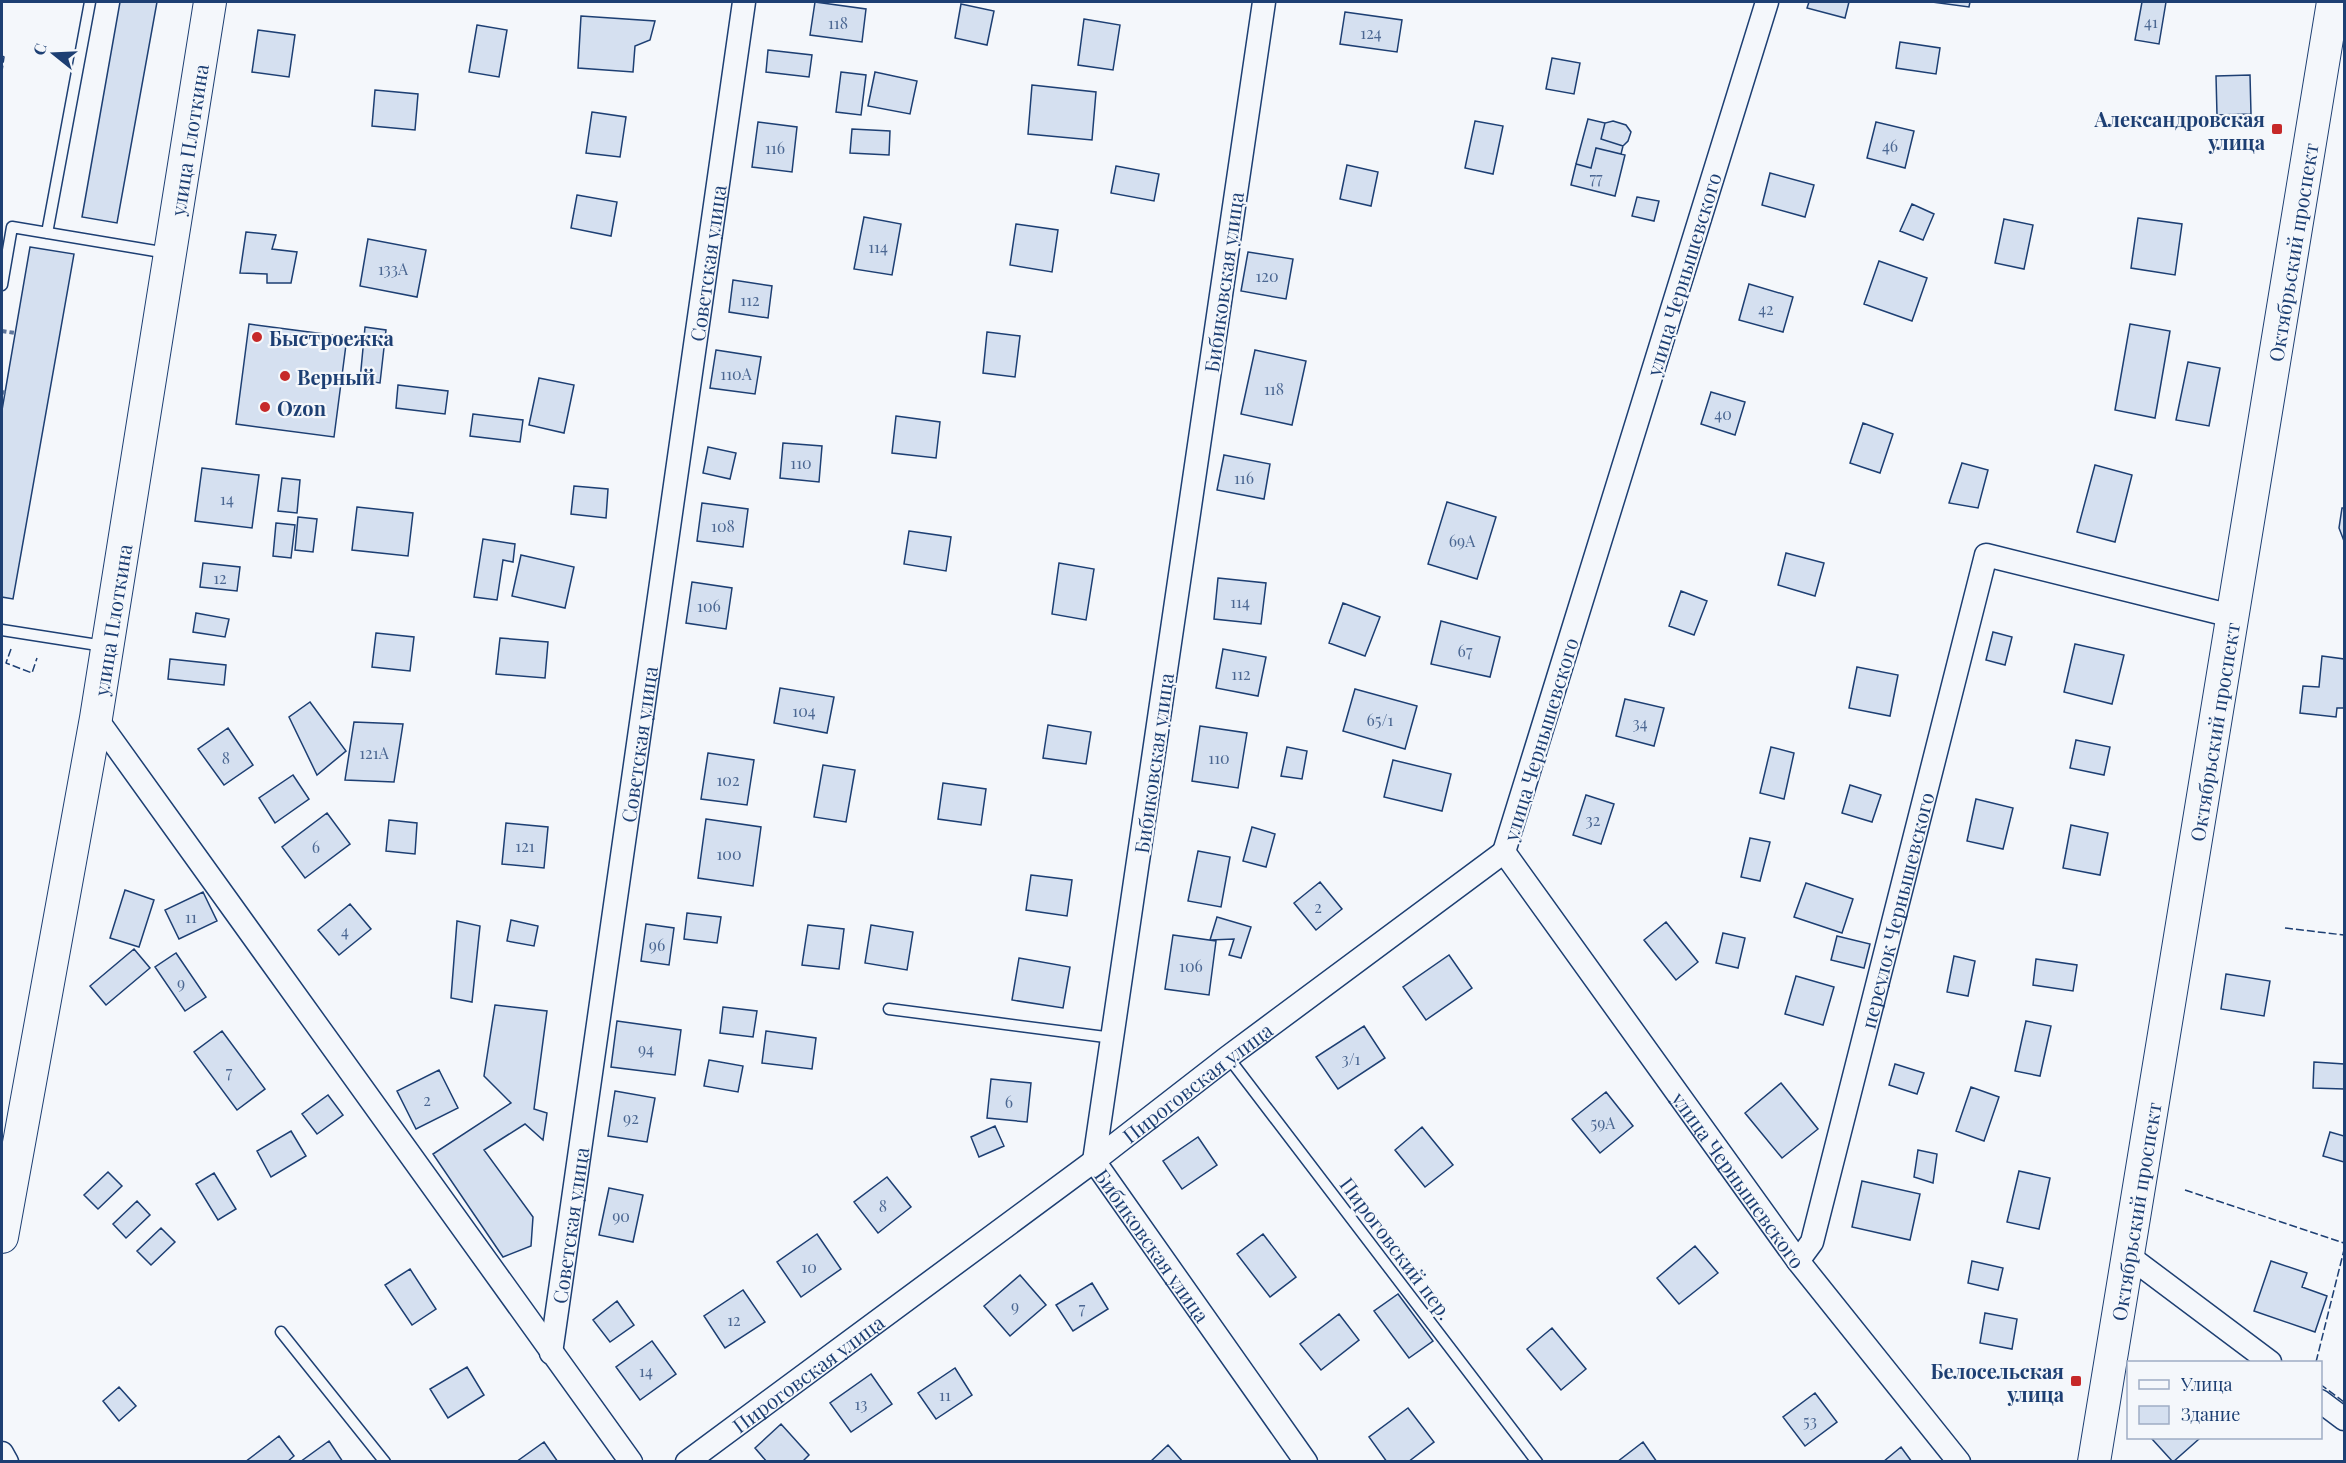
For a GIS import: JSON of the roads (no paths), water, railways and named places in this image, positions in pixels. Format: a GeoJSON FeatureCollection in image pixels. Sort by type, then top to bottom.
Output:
{"type":"FeatureCollection","features":[{"type":"Feature","properties":{"kind":"street","name":"улица Плоткина"},"geometry":{"type":"LineString","coordinates":[[2,1237],[96,718],[210,2]]}},
{"type":"Feature","properties":{"kind":"street","name":"Советская улица"},"geometry":{"type":"LineString","coordinates":[[551,1353],[744,2]]}},
{"type":"Feature","properties":{"kind":"street","name":"Бибиковская улица"},"geometry":{"type":"LineString","coordinates":[[1264,2],[1094,1161],[1306,1461]]}},
{"type":"Feature","properties":{"kind":"street","name":"улица Чернышевского"},"geometry":{"type":"LineString","coordinates":[[1767,2],[1504,852],[1798,1262],[1959,1461]]}},
{"type":"Feature","properties":{"kind":"street","name":"Октябрьский проспект"},"geometry":{"type":"LineString","coordinates":[[2094,1461],[2126,1254],[2333,2]]}},
{"type":"Feature","properties":{"kind":"street","name":"переулок Чернышевского"},"geometry":{"type":"LineString","coordinates":[[1798,1262],[1812,1242],[1986,555],[2232,616]]}},
{"type":"Feature","properties":{"kind":"street"},"geometry":{"type":"LineString","coordinates":[[96,718],[551,1353],[631,1461]]}},
{"type":"Feature","properties":{"kind":"street","name":"Пироговская улица"},"geometry":{"type":"LineString","coordinates":[[687,1461],[1094,1161],[1228,1057],[1504,852]]}},
{"type":"Feature","properties":{"kind":"street"},"geometry":{"type":"LineString","coordinates":[[2126,1254],[2269,1361]]}},
{"type":"Feature","properties":{"kind":"street"},"geometry":{"type":"LineString","coordinates":[[2322,1402],[2344,1419]]}},
{"type":"Feature","properties":{"kind":"street"},"geometry":{"type":"LineString","coordinates":[[2,1453],[7,1461]]}},
{"type":"Feature","properties":{"kind":"lane"},"geometry":{"type":"LineString","coordinates":[[47,233],[90,2]]}},
{"type":"Feature","properties":{"kind":"lane"},"geometry":{"type":"LineString","coordinates":[[2,285],[12,227],[170,254]]}},
{"type":"Feature","properties":{"kind":"lane"},"geometry":{"type":"LineString","coordinates":[[2,630],[107,647]]}},
{"type":"Feature","properties":{"kind":"lane"},"geometry":{"type":"LineString","coordinates":[[889,1009],[1113,1038]]}},
{"type":"Feature","properties":{"kind":"lane","name":"Пироговский пер."},"geometry":{"type":"LineString","coordinates":[[1228,1057],[1537,1461]]}},
{"type":"Feature","properties":{"kind":"lane"},"geometry":{"type":"LineString","coordinates":[[280,1332],[385,1461]]}},
{"type":"Feature","properties":{"kind":"place","name":"Александровская улица"},"geometry":{"type":"Point","coordinates":[2277,129]}},
{"type":"Feature","properties":{"kind":"place","name":"Быстроежка"},"geometry":{"type":"Point","coordinates":[257,337]}},
{"type":"Feature","properties":{"kind":"place","name":"Верный"},"geometry":{"type":"Point","coordinates":[285,376]}},
{"type":"Feature","properties":{"kind":"place","name":"Ozon"},"geometry":{"type":"Point","coordinates":[265,407]}},
{"type":"Feature","properties":{"kind":"place","name":"Белосельская улица"},"geometry":{"type":"Point","coordinates":[2076,1381]}}]}
